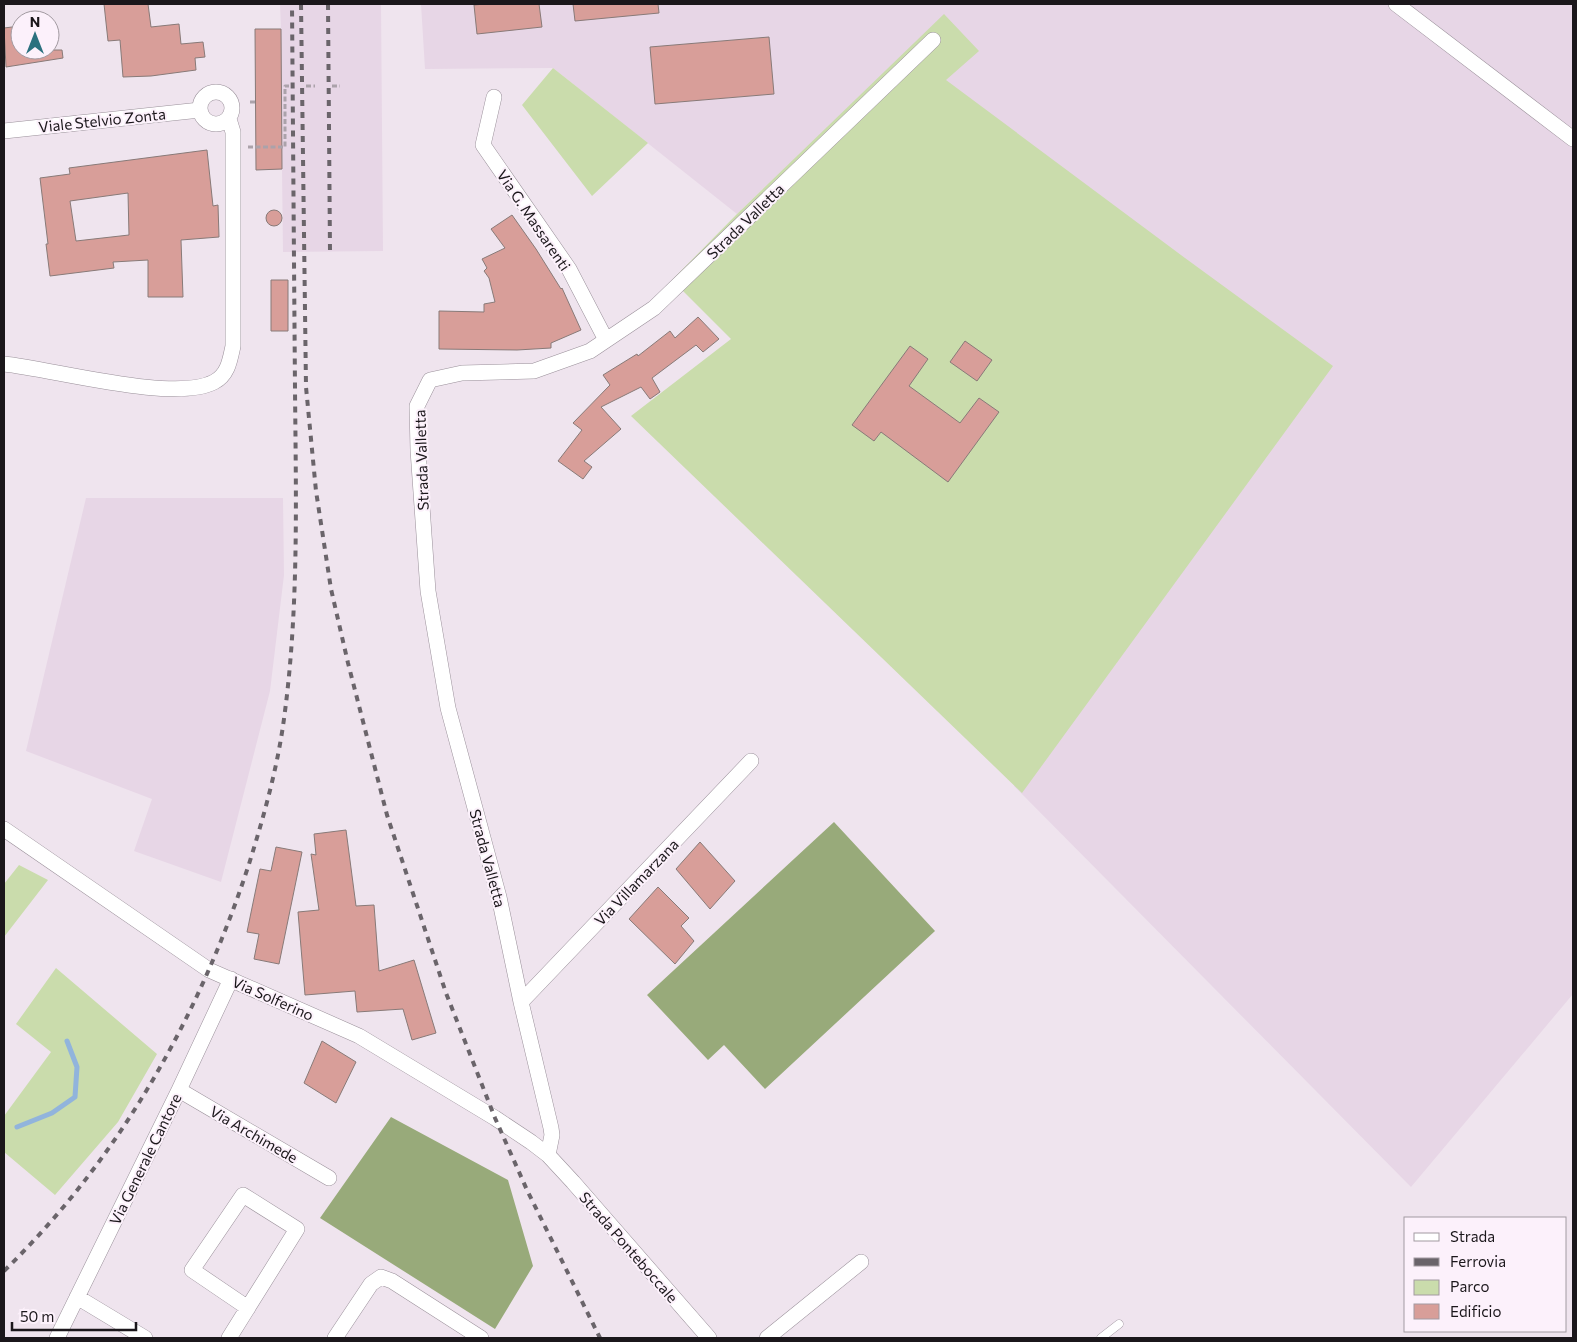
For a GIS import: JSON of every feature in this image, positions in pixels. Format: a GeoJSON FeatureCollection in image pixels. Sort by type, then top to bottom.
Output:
{"type":"FeatureCollection","features":[{"type":"Feature","properties":{"kind":"street"},"geometry":{"type":"LineString","coordinates":[[1396,4],[1573,139]]}},
{"type":"Feature","properties":{"kind":"street","name":"Strada Valletta"},"geometry":{"type":"LineString","coordinates":[[548,1156],[552,1135],[551,1128],[520,1002],[499,897],[448,708],[428,591],[418,450],[417,406],[430,380],[462,374],[534,371],[590,351],[654,308],[932,40]]}},
{"type":"Feature","properties":{"kind":"street"},"geometry":{"type":"LineString","coordinates":[[217,92],[227,96],[233,110],[229,119],[224,123],[214,125],[204,119],[200,110],[200,104],[206,95],[217,92]]}},
{"type":"Feature","properties":{"kind":"street","name":"Via G. Massarenti"},"geometry":{"type":"LineString","coordinates":[[494,97],[483,145],[569,269],[606,340]]}},
{"type":"Feature","properties":{"kind":"street","name":"Viale Stelvio Zonta"},"geometry":{"type":"LineString","coordinates":[[4,131],[200,110]]}},
{"type":"Feature","properties":{"kind":"street"},"geometry":{"type":"LineString","coordinates":[[4,364],[135,385],[173,389],[198,387],[215,382],[225,373],[230,360],[232,346],[233,132],[229,119]]}},
{"type":"Feature","properties":{"kind":"street","name":"Via Villamarzana"},"geometry":{"type":"LineString","coordinates":[[520,1002],[752,762]]}},
{"type":"Feature","properties":{"kind":"street","name":"Via Solferino"},"geometry":{"type":"LineString","coordinates":[[4,829],[210,970],[359,1036],[495,1118],[548,1156]]}},
{"type":"Feature","properties":{"kind":"street","name":"Via Generale Cantore"},"geometry":{"type":"LineString","coordinates":[[57,1338],[179,1090],[231,979]]}},
{"type":"Feature","properties":{"kind":"street","name":"Via Archimede"},"geometry":{"type":"LineString","coordinates":[[179,1090],[329,1178]]}},
{"type":"Feature","properties":{"kind":"street","name":"Strada Ponteboccale"},"geometry":{"type":"LineString","coordinates":[[548,1156],[709,1338]]}},
{"type":"Feature","properties":{"kind":"street"},"geometry":{"type":"LineString","coordinates":[[229,1338],[248,1308],[297,1229],[243,1195],[192,1270],[248,1308]]}},
{"type":"Feature","properties":{"kind":"street"},"geometry":{"type":"LineString","coordinates":[[767,1338],[861,1262]]}},
{"type":"Feature","properties":{"kind":"street"},"geometry":{"type":"LineString","coordinates":[[336,1338],[371,1284],[381,1277],[392,1280],[481,1338]]}},
{"type":"Feature","properties":{"kind":"street"},"geometry":{"type":"LineString","coordinates":[[77,1297],[145,1338]]}},
{"type":"Feature","properties":{"kind":"lane"},"geometry":{"type":"LineString","coordinates":[[1101,1338],[1119,1324]]}},
{"type":"Feature","properties":{"kind":"path"},"geometry":{"type":"LineString","coordinates":[[233,148],[285,147],[283,101],[285,86],[289,86]]}},
{"type":"Feature","properties":{"kind":"path"},"geometry":{"type":"LineString","coordinates":[[306,86],[315,86]]}},
{"type":"Feature","properties":{"kind":"path"},"geometry":{"type":"LineString","coordinates":[[332,86],[340,86]]}},
{"type":"Feature","properties":{"kind":"path"},"geometry":{"type":"LineString","coordinates":[[250,102],[255,102]]}},
{"type":"Feature","properties":{"kind":"shaded area"},"geometry":{"type":"Polygon","coordinates":[[[280,4],[381,4],[383,251],[283,252],[282,170],[256,170],[255,29],[281,29],[280,4]]]}},
{"type":"Feature","properties":{"kind":"shaded area"},"geometry":{"type":"Polygon","coordinates":[[[421,4],[1573,4],[1573,994],[1411,1187],[1014,786],[1326,364],[945,80],[944,15],[737,214],[553,68],[425,69],[421,4]]]}},
{"type":"Feature","properties":{"kind":"shaded area"},"geometry":{"type":"Polygon","coordinates":[[[86,498],[283,498],[284,575],[270,691],[221,882],[134,851],[152,799],[26,751],[86,498]]]}},
{"type":"Feature","properties":{"kind":"green space"},"geometry":{"type":"Polygon","coordinates":[[[944,14],[979,51],[946,80],[1333,366],[1022,793],[631,416],[731,339],[672,280],[737,214],[944,14]]]}},
{"type":"Feature","properties":{"kind":"green space"},"geometry":{"type":"Polygon","coordinates":[[[553,68],[648,143],[592,196],[522,105],[553,68]]]}},
{"type":"Feature","properties":{"kind":"green space"},"geometry":{"type":"Polygon","coordinates":[[[834,822],[935,931],[765,1089],[724,1045],[708,1060],[647,995],[834,822]]]}},
{"type":"Feature","properties":{"kind":"green space"},"geometry":{"type":"Polygon","coordinates":[[[19,865],[48,880],[4,937],[4,884],[19,865]]]}},
{"type":"Feature","properties":{"kind":"green space"},"geometry":{"type":"Polygon","coordinates":[[[56,968],[157,1054],[118,1122],[55,1195],[4,1152],[4,1116],[51,1052],[16,1024],[56,968]]]}},
{"type":"Feature","properties":{"kind":"green space"},"geometry":{"type":"Polygon","coordinates":[[[391,1117],[508,1180],[533,1266],[495,1329],[320,1218],[391,1117]]]}},
{"type":"Feature","properties":{"kind":"building"},"geometry":{"type":"Polygon","coordinates":[[[104,4],[148,4],[151,27],[179,24],[181,44],[203,42],[205,57],[195,58],[196,70],[151,76],[123,77],[120,40],[108,41],[104,4]]]}},
{"type":"Feature","properties":{"kind":"building"},"geometry":{"type":"Polygon","coordinates":[[[539,4],[542,27],[477,34],[474,5],[539,4]]]}},
{"type":"Feature","properties":{"kind":"building"},"geometry":{"type":"Polygon","coordinates":[[[573,4],[658,4],[659,13],[575,21],[573,4]]]}},
{"type":"Feature","properties":{"kind":"building"},"geometry":{"type":"Polygon","coordinates":[[[10,27],[10,60],[50,60],[6,67],[4,28],[10,27]]]}},
{"type":"Feature","properties":{"kind":"building"},"geometry":{"type":"Polygon","coordinates":[[[255,29],[281,29],[282,169],[256,170],[255,29]]]}},
{"type":"Feature","properties":{"kind":"building"},"geometry":{"type":"Polygon","coordinates":[[[769,37],[774,94],[655,104],[650,47],[769,37]]]}},
{"type":"Feature","properties":{"kind":"building"},"geometry":{"type":"Polygon","coordinates":[[[60,50],[62,50],[63,58],[60,58],[60,50]]]}},
{"type":"Feature","properties":{"kind":"building"},"geometry":{"type":"Polygon","coordinates":[[[207,150],[213,206],[218,205],[219,237],[181,240],[183,297],[148,297],[148,260],[113,262],[114,268],[50,276],[40,178],[70,174],[69,168],[207,150]],[[128,193],[70,201],[76,241],[129,235],[128,193]]]}},
{"type":"Feature","properties":{"kind":"building"},"geometry":{"type":"Polygon","coordinates":[[[274,210],[280,212],[282,218],[280,224],[274,226],[268,224],[266,218],[268,212],[274,210]]]}},
{"type":"Feature","properties":{"kind":"building"},"geometry":{"type":"Polygon","coordinates":[[[512,215],[562,288],[581,330],[551,343],[551,348],[517,350],[439,349],[439,311],[484,312],[484,304],[495,302],[489,278],[484,271],[487,268],[482,259],[505,248],[491,229],[512,215]]]}},
{"type":"Feature","properties":{"kind":"building"},"geometry":{"type":"Polygon","coordinates":[[[271,280],[288,280],[288,331],[271,331],[271,280]]]}},
{"type":"Feature","properties":{"kind":"building"},"geometry":{"type":"Polygon","coordinates":[[[698,317],[719,339],[703,352],[696,345],[652,378],[660,392],[650,399],[641,387],[601,407],[621,429],[584,461],[592,467],[583,479],[558,461],[582,430],[573,423],[610,385],[603,375],[637,354],[638,356],[670,331],[675,338],[698,317]]]}},
{"type":"Feature","properties":{"kind":"building"},"geometry":{"type":"Polygon","coordinates":[[[965,341],[992,360],[977,381],[950,362],[965,341]]]}},
{"type":"Feature","properties":{"kind":"building"},"geometry":{"type":"Polygon","coordinates":[[[910,346],[928,359],[909,386],[960,423],[979,398],[999,412],[948,482],[881,432],[874,441],[852,425],[910,346]]]}},
{"type":"Feature","properties":{"kind":"building"},"geometry":{"type":"Polygon","coordinates":[[[346,830],[356,906],[374,905],[379,971],[414,960],[436,1033],[412,1040],[403,1009],[357,1012],[355,991],[305,995],[298,912],[319,910],[311,854],[316,855],[314,834],[346,830]]]}},
{"type":"Feature","properties":{"kind":"building"},"geometry":{"type":"Polygon","coordinates":[[[700,842],[735,881],[710,909],[676,869],[700,842]]]}},
{"type":"Feature","properties":{"kind":"building"},"geometry":{"type":"Polygon","coordinates":[[[276,847],[302,852],[279,964],[254,959],[259,934],[247,932],[260,869],[271,871],[276,847]]]}},
{"type":"Feature","properties":{"kind":"building"},"geometry":{"type":"Polygon","coordinates":[[[658,887],[689,918],[681,926],[694,941],[675,964],[629,919],[658,887]]]}},
{"type":"Feature","properties":{"kind":"building"},"geometry":{"type":"Polygon","coordinates":[[[322,1041],[356,1062],[336,1103],[304,1083],[322,1041]]]}},
{"type":"Feature","properties":{"kind":"waterway"},"geometry":{"type":"LineString","coordinates":[[17,1127],[52,1113],[75,1097],[77,1067],[67,1041]]}},
{"type":"Feature","properties":{"kind":"railway"},"geometry":{"type":"LineString","coordinates":[[4,1271],[46,1227],[84,1181],[119,1133],[151,1082],[180,1030],[206,976],[229,921],[249,864],[273,778],[283,726],[288,684],[294,600],[296,474],[292,4]]}},
{"type":"Feature","properties":{"kind":"railway"},"geometry":{"type":"LineString","coordinates":[[301,4],[306,387],[316,491],[331,589],[387,815],[446,993],[495,1118],[527,1190],[600,1338]]}},
{"type":"Feature","properties":{"kind":"railway"},"geometry":{"type":"LineString","coordinates":[[328,4],[330,252]]}}]}
